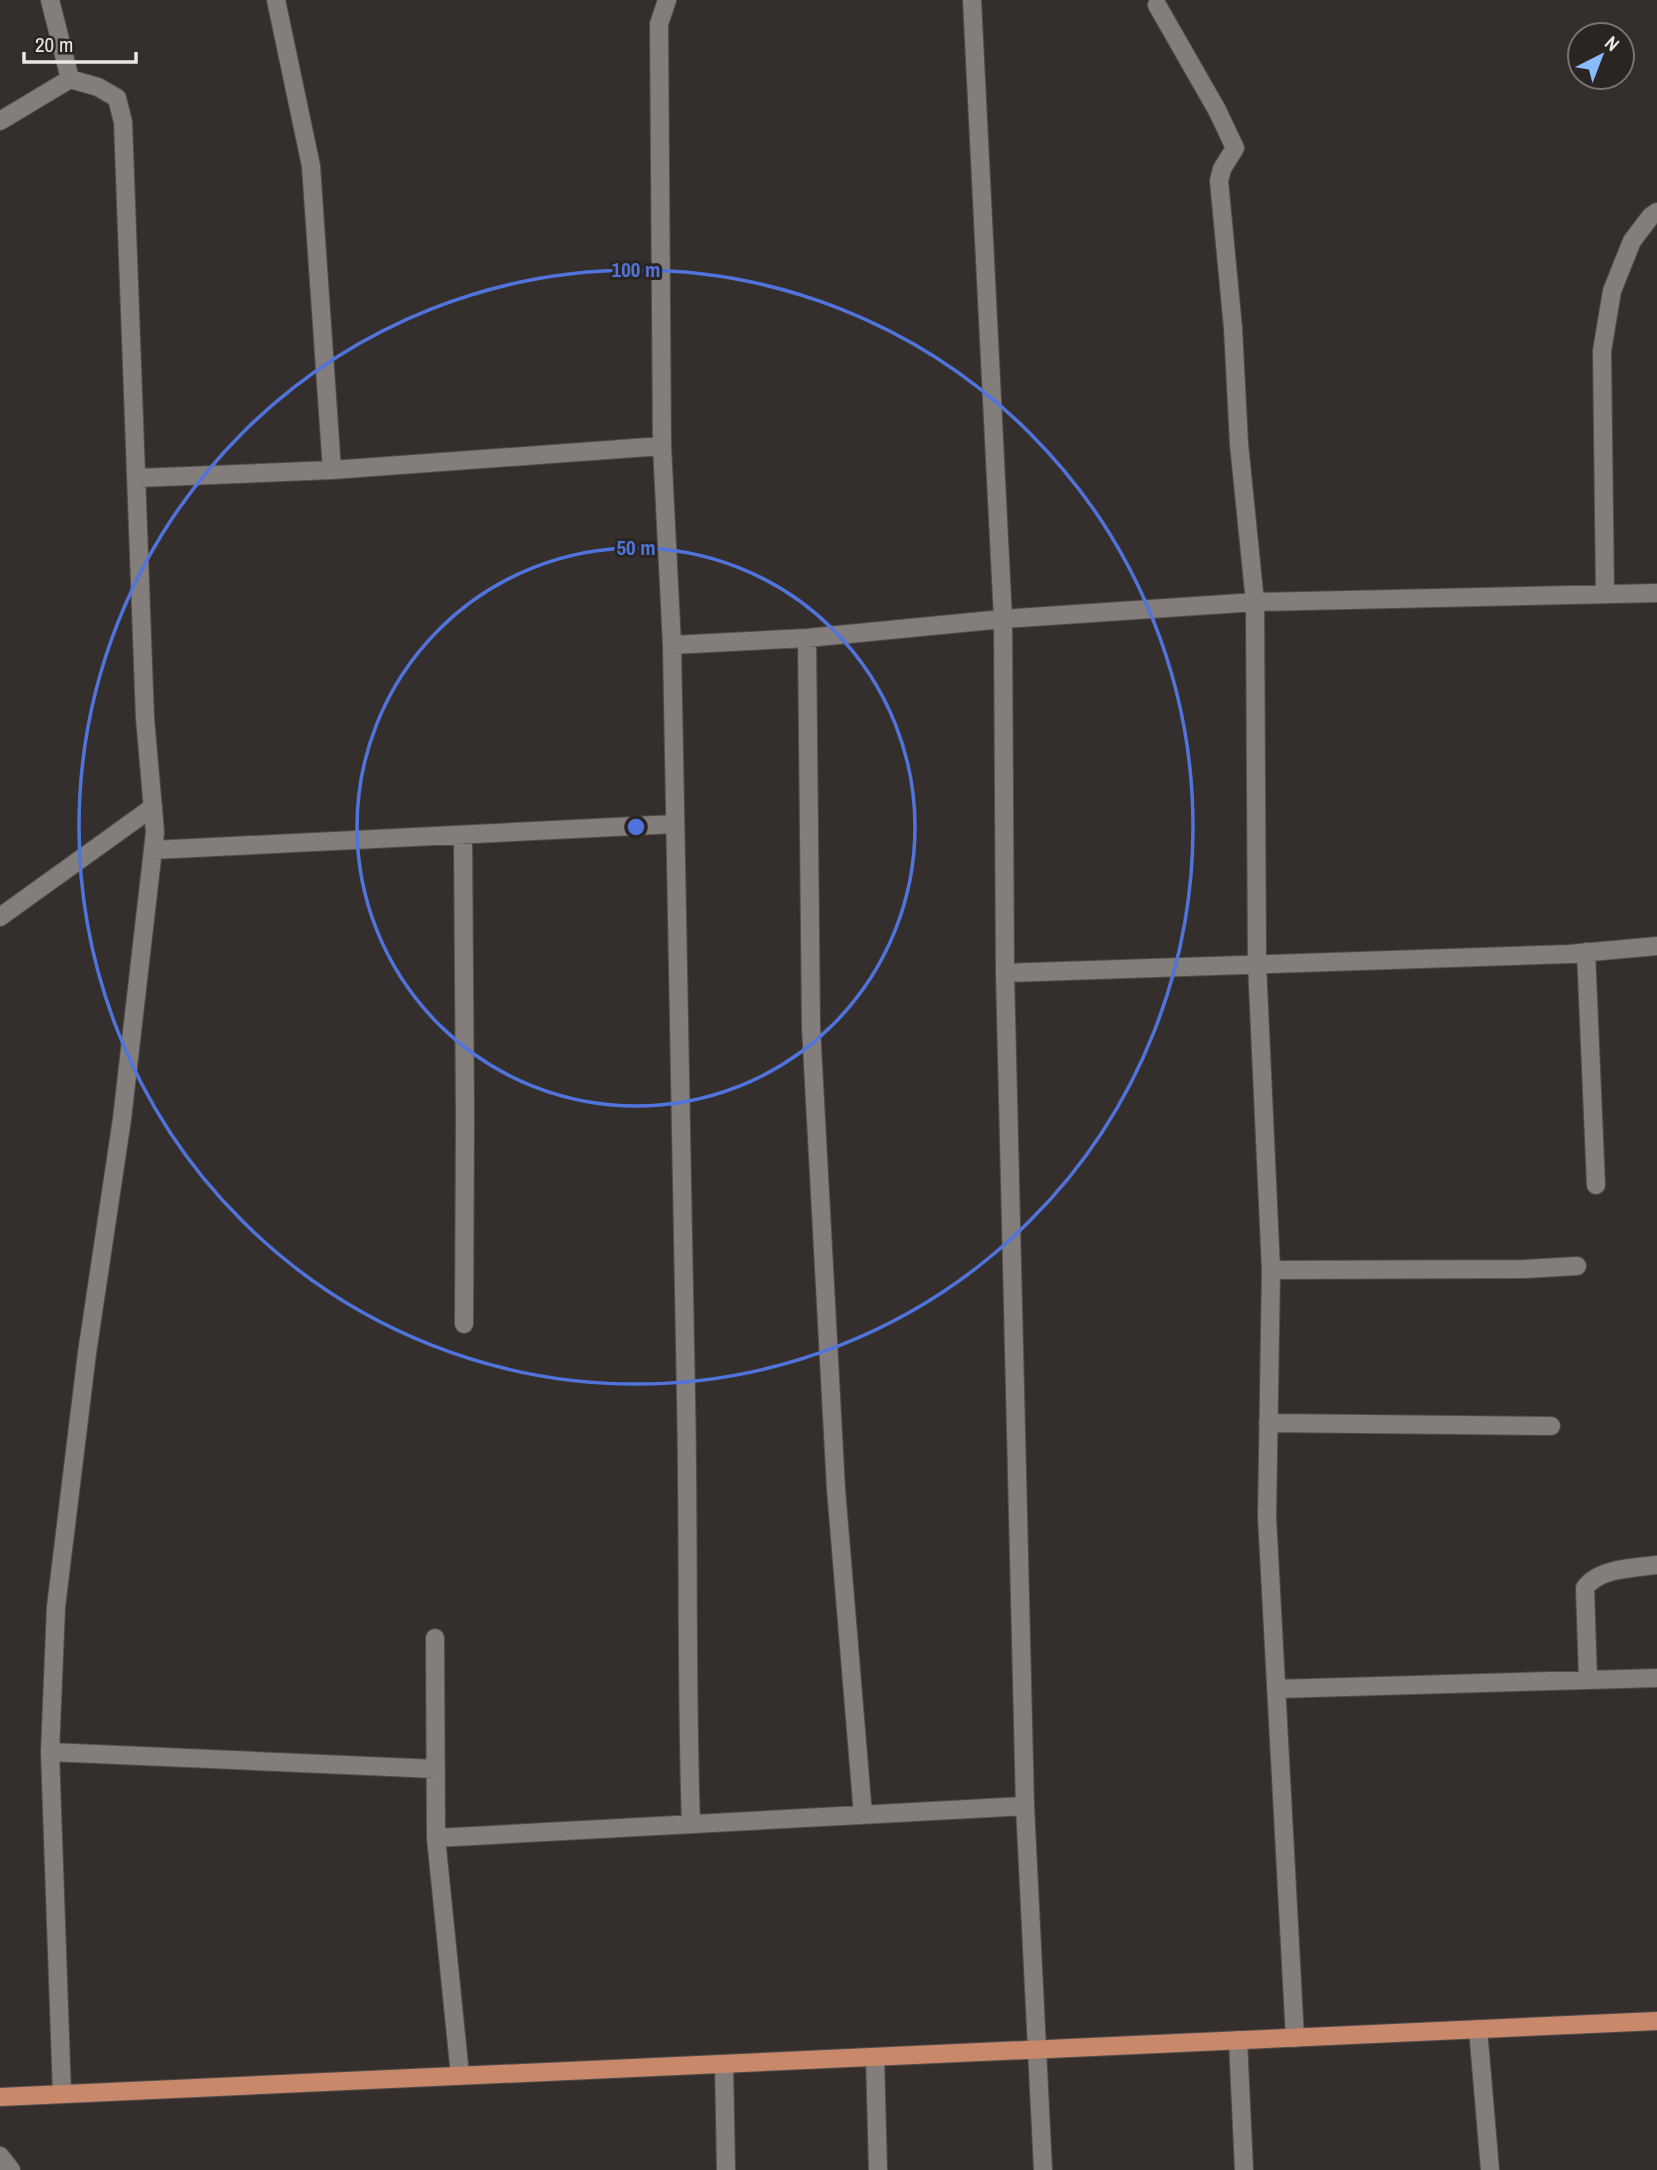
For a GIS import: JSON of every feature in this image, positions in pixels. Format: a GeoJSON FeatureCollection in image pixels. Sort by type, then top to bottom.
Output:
{"type":"FeatureCollection","features":[{"type":"Feature","properties":{"kind":"main road"},"geometry":{"type":"LineString","coordinates":[[0,2097],[1657,2021]]}},
{"type":"Feature","properties":{"kind":"street"},"geometry":{"type":"LineString","coordinates":[[50,0],[70,79]]}},
{"type":"Feature","properties":{"kind":"street"},"geometry":{"type":"LineString","coordinates":[[276,0],[311,166],[332,470]]}},
{"type":"Feature","properties":{"kind":"street"},"geometry":{"type":"LineString","coordinates":[[667,0],[659,24],[662,446],[672,645],[691,1824]]}},
{"type":"Feature","properties":{"kind":"street"},"geometry":{"type":"LineString","coordinates":[[972,0],[1003,619],[1004,973],[1025,1805],[1043,2170]]}},
{"type":"Feature","properties":{"kind":"street"},"geometry":{"type":"LineString","coordinates":[[1157,5],[1217,110],[1235,148],[1222,169],[1219,181],[1233,328],[1239,444],[1255,602],[1256,964],[1271,1270],[1267,1517],[1295,2038]]}},
{"type":"Feature","properties":{"kind":"street"},"geometry":{"type":"LineString","coordinates":[[0,121],[70,79],[98,87],[117,98],[124,122],[145,718],[155,832],[122,1119],[87,1353],[56,1607],[50,1752],[62,2094]]}},
{"type":"Feature","properties":{"kind":"street"},"geometry":{"type":"LineString","coordinates":[[1605,594],[1602,351],[1612,291],[1632,241],[1657,212]]}},
{"type":"Feature","properties":{"kind":"street"},"geometry":{"type":"LineString","coordinates":[[138,478],[332,470],[662,446]]}},
{"type":"Feature","properties":{"kind":"street"},"geometry":{"type":"LineString","coordinates":[[672,645],[807,638],[1003,619],[1255,602],[1657,593]]}},
{"type":"Feature","properties":{"kind":"street"},"geometry":{"type":"LineString","coordinates":[[807,638],[811,1027],[836,1489],[863,1815]]}},
{"type":"Feature","properties":{"kind":"street"},"geometry":{"type":"LineString","coordinates":[[0,917],[153,807]]}},
{"type":"Feature","properties":{"kind":"street"},"geometry":{"type":"LineString","coordinates":[[153,850],[675,824]]}},
{"type":"Feature","properties":{"kind":"street"},"geometry":{"type":"LineString","coordinates":[[463,835],[464,1324]]}},
{"type":"Feature","properties":{"kind":"street"},"geometry":{"type":"LineString","coordinates":[[1004,973],[1586,953],[1657,946]]}},
{"type":"Feature","properties":{"kind":"street"},"geometry":{"type":"LineString","coordinates":[[1586,953],[1596,1185]]}},
{"type":"Feature","properties":{"kind":"street"},"geometry":{"type":"LineString","coordinates":[[1271,1270],[1525,1269],[1577,1266]]}},
{"type":"Feature","properties":{"kind":"street"},"geometry":{"type":"LineString","coordinates":[[1268,1423],[1551,1426]]}},
{"type":"Feature","properties":{"kind":"street"},"geometry":{"type":"LineString","coordinates":[[1588,1680],[1585,1588],[1595,1578],[1605,1574],[1657,1565]]}},
{"type":"Feature","properties":{"kind":"street"},"geometry":{"type":"LineString","coordinates":[[435,1638],[436,1838],[460,2075]]}},
{"type":"Feature","properties":{"kind":"street"},"geometry":{"type":"LineString","coordinates":[[1276,1689],[1657,1678]]}},
{"type":"Feature","properties":{"kind":"street"},"geometry":{"type":"LineString","coordinates":[[50,1752],[436,1769]]}},
{"type":"Feature","properties":{"kind":"street"},"geometry":{"type":"LineString","coordinates":[[436,1838],[1025,1805]]}},
{"type":"Feature","properties":{"kind":"street"},"geometry":{"type":"LineString","coordinates":[[1478,2029],[1490,2170]]}},
{"type":"Feature","properties":{"kind":"street"},"geometry":{"type":"LineString","coordinates":[[1238,2040],[1244,2170]]}},
{"type":"Feature","properties":{"kind":"street"},"geometry":{"type":"LineString","coordinates":[[875,2057],[878,2170]]}},
{"type":"Feature","properties":{"kind":"street"},"geometry":{"type":"LineString","coordinates":[[724,2064],[726,2170]]}},
{"type":"Feature","properties":{"kind":"street"},"geometry":{"type":"LineString","coordinates":[[0,2157],[11,2170]]}}]}
